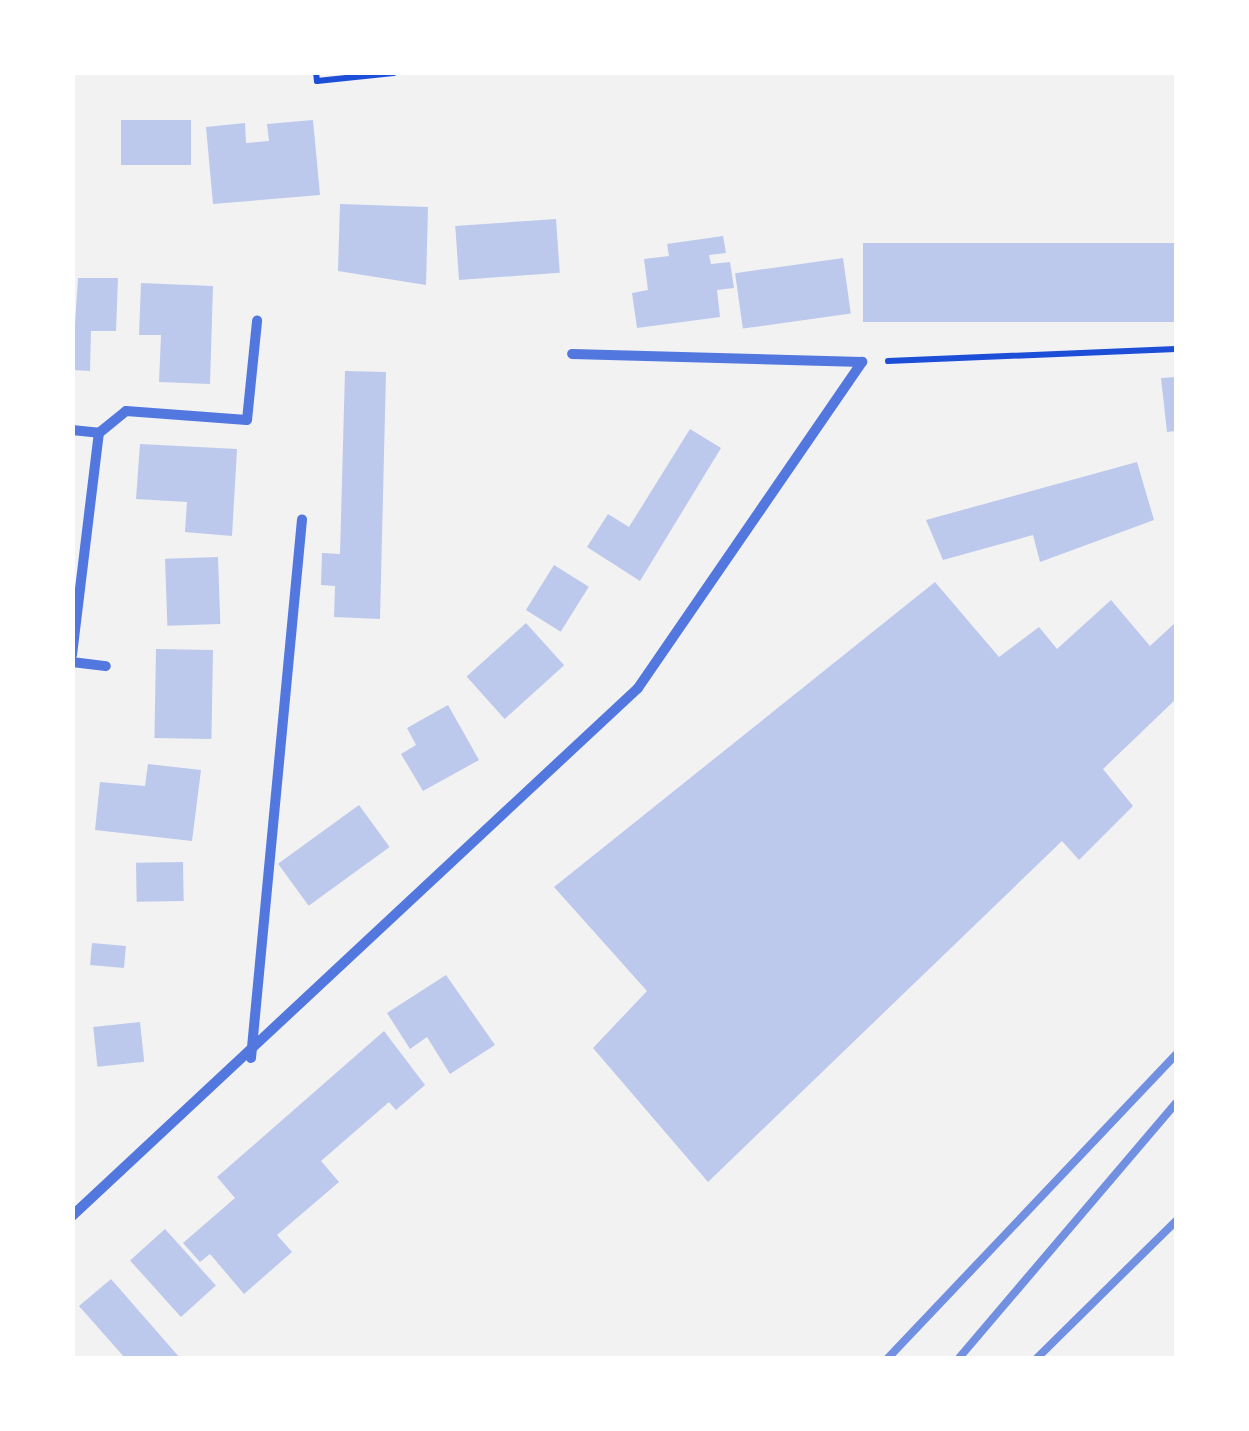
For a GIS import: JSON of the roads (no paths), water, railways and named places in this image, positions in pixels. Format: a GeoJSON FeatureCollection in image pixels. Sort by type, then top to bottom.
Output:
{"type":"FeatureCollection","features":[{"type":"Feature","properties":{"kind":"street"},"geometry":{"type":"LineString","coordinates":[[106,666],[72,659],[99,433],[126,410],[248,420],[257,321]]}},
{"type":"Feature","properties":{"kind":"street"},"geometry":{"type":"LineString","coordinates":[[72,1216],[250,1058],[638,688],[862,362],[572,354]]}},
{"type":"Feature","properties":{"kind":"street"},"geometry":{"type":"LineString","coordinates":[[72,430],[99,433]]}},
{"type":"Feature","properties":{"kind":"street"},"geometry":{"type":"LineString","coordinates":[[250,1058],[302,518]]}},
{"type":"Feature","properties":{"kind":"railway"},"geometry":{"type":"LineString","coordinates":[[888,1358],[1176,1055]]}},
{"type":"Feature","properties":{"kind":"railway"},"geometry":{"type":"LineString","coordinates":[[959,1358],[1176,1103]]}},
{"type":"Feature","properties":{"kind":"railway"},"geometry":{"type":"LineString","coordinates":[[1037,1358],[1176,1221]]}}]}
